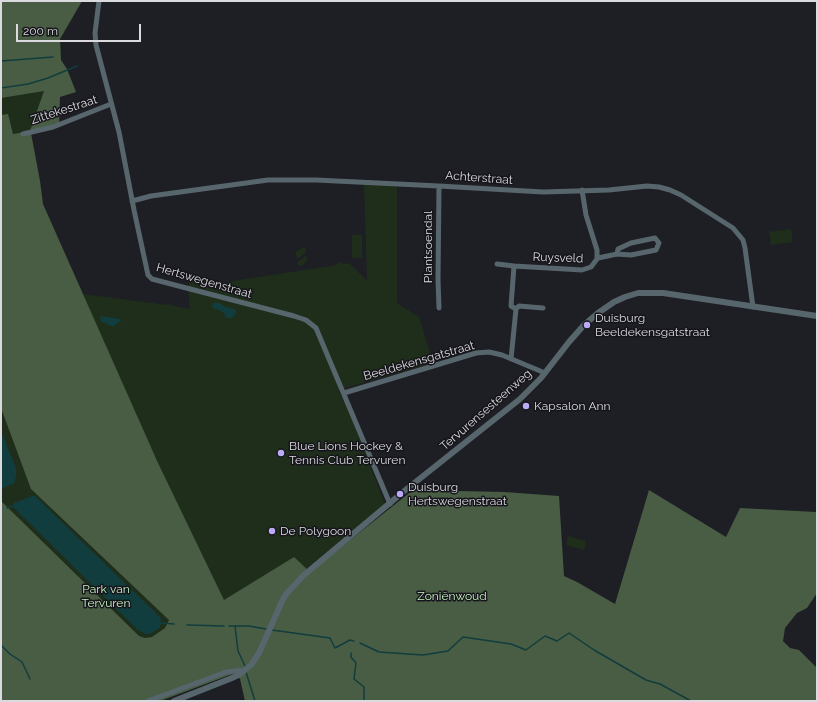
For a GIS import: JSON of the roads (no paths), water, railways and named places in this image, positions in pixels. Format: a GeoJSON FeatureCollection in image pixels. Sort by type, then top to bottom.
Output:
{"type":"FeatureCollection","features":[{"type":"Feature","properties":{"kind":"street","name":"Hertswegenstraat"},"geometry":{"type":"LineString","coordinates":[[99,1],[94,33],[96,45],[120,139],[149,277],[294,316],[306,320],[316,328],[390,504]]}},
{"type":"Feature","properties":{"kind":"street","name":"Zittekestraat"},"geometry":{"type":"LineString","coordinates":[[23,134],[53,127],[111,104]]}},
{"type":"Feature","properties":{"kind":"street","name":"Achterstraat"},"geometry":{"type":"LineString","coordinates":[[132,201],[151,196],[268,180],[316,180],[543,192],[608,190],[647,186],[665,189],[681,195],[733,228],[740,236],[745,248],[753,307]]}},
{"type":"Feature","properties":{"kind":"street","name":"Plantsoendal"},"geometry":{"type":"LineString","coordinates":[[439,186],[439,308]]}},
{"type":"Feature","properties":{"kind":"street","name":"Ruysveld"},"geometry":{"type":"LineString","coordinates":[[497,264],[582,270],[589,269],[598,258],[583,204],[582,190]]}},
{"type":"Feature","properties":{"kind":"street"},"geometry":{"type":"LineString","coordinates":[[598,258],[616,254],[631,255],[656,250],[659,243],[655,238],[631,243],[618,248],[616,254]]}},
{"type":"Feature","properties":{"kind":"street"},"geometry":{"type":"LineString","coordinates":[[514,266],[511,306],[516,309]]}},
{"type":"Feature","properties":{"kind":"street","name":"Tervurensesteenweg"},"geometry":{"type":"LineString","coordinates":[[174,701],[232,678],[251,665],[259,653],[277,611],[287,593],[304,575],[520,399],[545,373],[584,325],[607,307],[625,297],[638,293],[662,293],[817,316]]}},
{"type":"Feature","properties":{"kind":"street"},"geometry":{"type":"LineString","coordinates":[[516,309],[519,306],[543,308]]}},
{"type":"Feature","properties":{"kind":"street"},"geometry":{"type":"LineString","coordinates":[[511,359],[516,309]]}},
{"type":"Feature","properties":{"kind":"street","name":"Beeldekensgatstraat"},"geometry":{"type":"LineString","coordinates":[[344,393],[476,353],[489,352],[502,355],[545,373]]}},
{"type":"Feature","properties":{"kind":"street"},"geometry":{"type":"LineString","coordinates":[[148,701],[226,672],[245,670]]}},
{"type":"Feature","properties":{"kind":"water"},"geometry":{"type":"Polygon","coordinates":[[[214,303],[219,303],[228,308],[235,309],[236,313],[232,318],[227,318],[223,312],[213,308],[212,306],[214,303]]]}},
{"type":"Feature","properties":{"kind":"water"},"geometry":{"type":"Polygon","coordinates":[[[101,316],[122,320],[114,326],[111,326],[101,321],[101,316]]]}},
{"type":"Feature","properties":{"kind":"water"},"geometry":{"type":"Polygon","coordinates":[[[1,431],[16,468],[16,477],[14,483],[1,489],[1,431]]]}},
{"type":"Feature","properties":{"kind":"water"},"geometry":{"type":"Polygon","coordinates":[[[35,496],[161,618],[160,628],[150,634],[146,634],[138,630],[12,506],[14,503],[35,496]]]}},
{"type":"Feature","properties":{"kind":"waterway"},"geometry":{"type":"LineString","coordinates":[[1,61],[53,57]]}},
{"type":"Feature","properties":{"kind":"waterway"},"geometry":{"type":"LineString","coordinates":[[1,88],[28,84],[48,78],[77,66]]}},
{"type":"Feature","properties":{"kind":"waterway"},"geometry":{"type":"LineString","coordinates":[[7,508],[12,506]]}},
{"type":"Feature","properties":{"kind":"waterway"},"geometry":{"type":"LineString","coordinates":[[161,623],[174,624]]}},
{"type":"Feature","properties":{"kind":"waterway"},"geometry":{"type":"LineString","coordinates":[[187,625],[224,626]]}},
{"type":"Feature","properties":{"kind":"waterway"},"geometry":{"type":"LineString","coordinates":[[229,626],[249,626],[266,629]]}},
{"type":"Feature","properties":{"kind":"waterway"},"geometry":{"type":"LineString","coordinates":[[235,626],[238,651],[245,666]]}},
{"type":"Feature","properties":{"kind":"waterway"},"geometry":{"type":"LineString","coordinates":[[272,630],[330,638],[335,648],[350,640],[354,641]]}},
{"type":"Feature","properties":{"kind":"waterway"},"geometry":{"type":"LineString","coordinates":[[360,643],[379,652],[423,655],[448,651],[463,637],[511,644],[526,650],[545,636],[557,641],[569,633],[594,650],[646,680],[660,684],[691,701]]}},
{"type":"Feature","properties":{"kind":"waterway"},"geometry":{"type":"LineString","coordinates":[[1,645],[10,654],[22,662],[30,679]]}},
{"type":"Feature","properties":{"kind":"waterway"},"geometry":{"type":"LineString","coordinates":[[351,653],[351,657],[356,663],[354,679],[364,687],[364,701]]}},
{"type":"Feature","properties":{"kind":"waterway"},"geometry":{"type":"LineString","coordinates":[[246,672],[255,701]]}},
{"type":"Feature","properties":{"kind":"place","name":"Duisburg Beeldekensgatstraat"},"geometry":{"type":"Point","coordinates":[587,325]}},
{"type":"Feature","properties":{"kind":"place","name":"Kapsalon Ann"},"geometry":{"type":"Point","coordinates":[526,406]}},
{"type":"Feature","properties":{"kind":"place","name":"Blue Lions Hockey & Tennis Club Tervuren"},"geometry":{"type":"Point","coordinates":[281,453]}},
{"type":"Feature","properties":{"kind":"place","name":"Duisburg Hertswegenstraat"},"geometry":{"type":"Point","coordinates":[400,494]}},
{"type":"Feature","properties":{"kind":"place","name":"De Polygoon"},"geometry":{"type":"Point","coordinates":[272,531]}},
{"type":"Feature","properties":{"kind":"park label","name":"Park van Tervuren"},"geometry":{"type":"Point","coordinates":[106,596]}},
{"type":"Feature","properties":{"kind":"park label","name":"Zoniënwoud"},"geometry":{"type":"Point","coordinates":[452,596]}}]}
